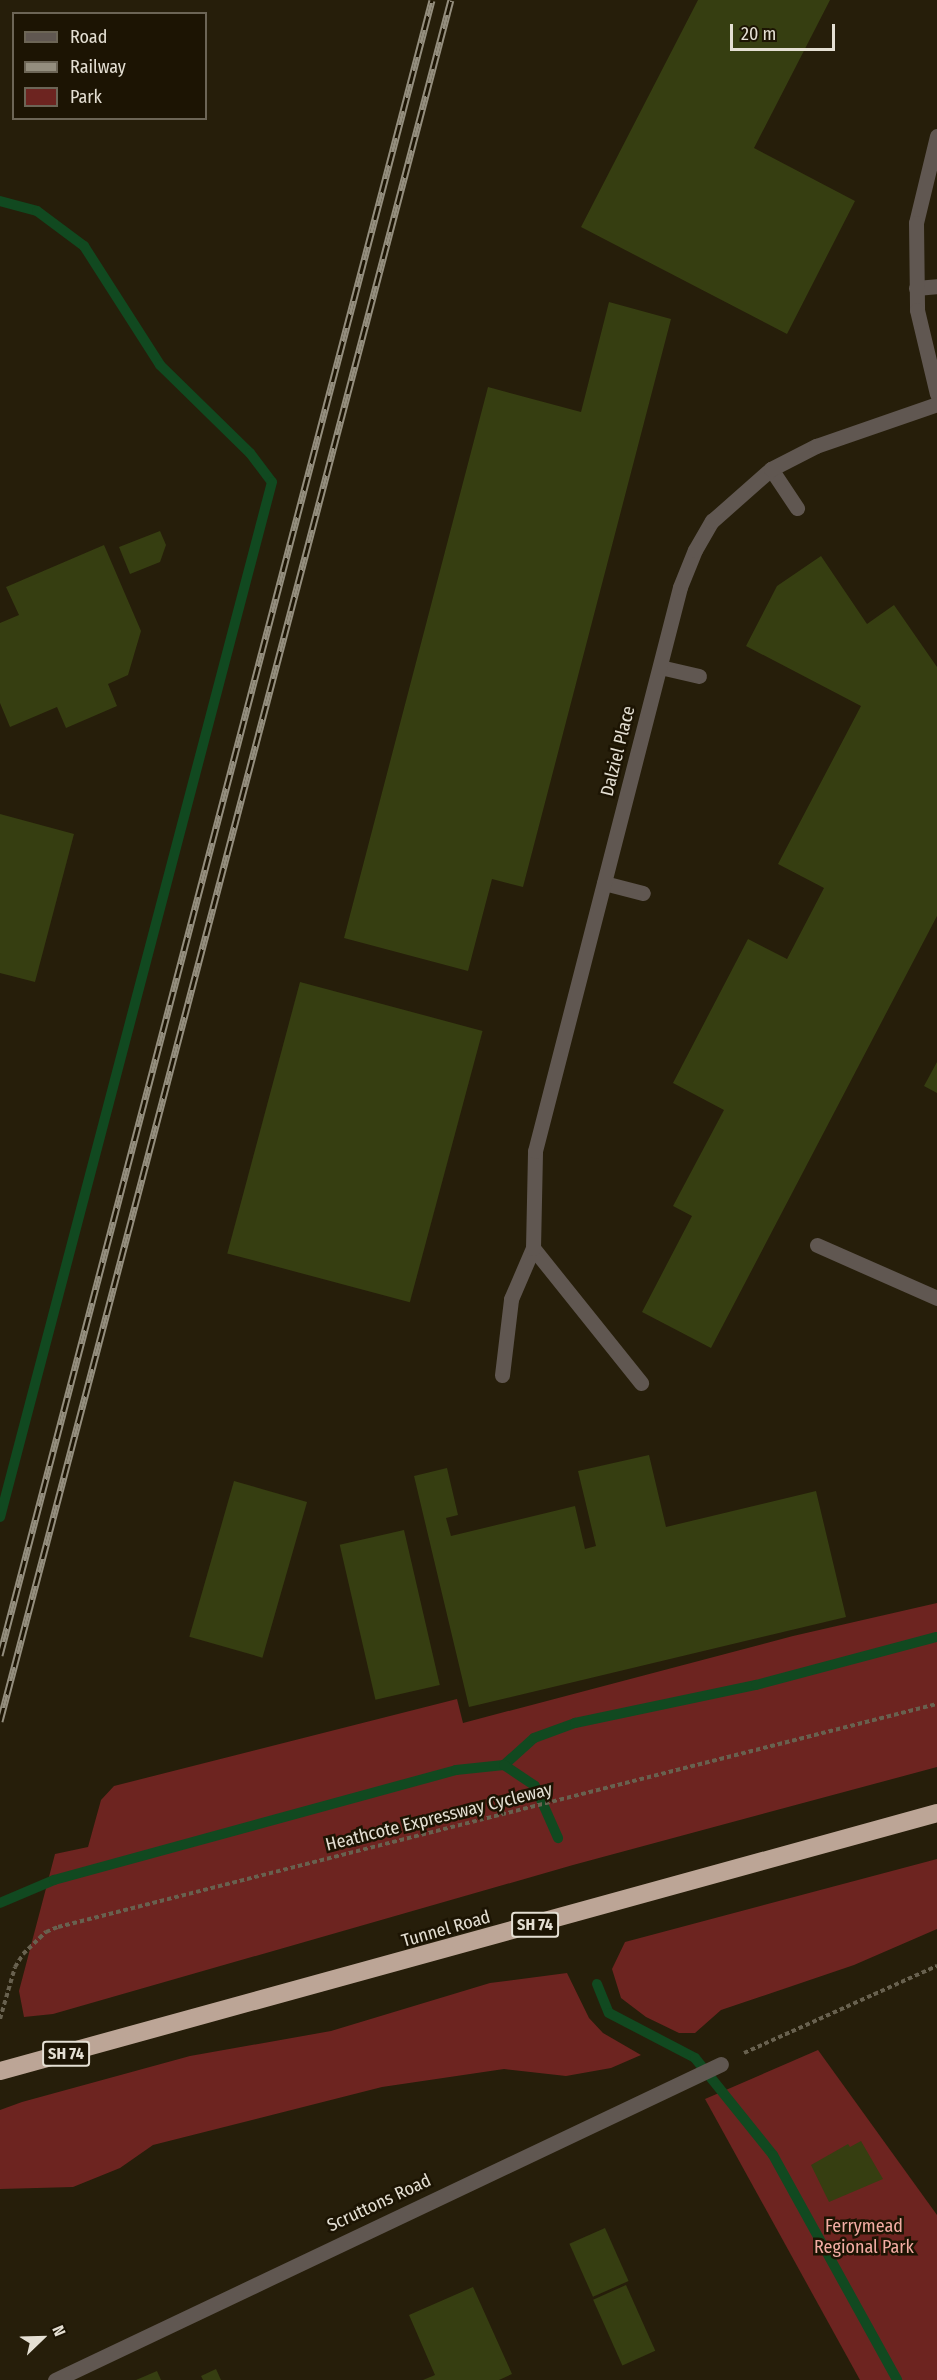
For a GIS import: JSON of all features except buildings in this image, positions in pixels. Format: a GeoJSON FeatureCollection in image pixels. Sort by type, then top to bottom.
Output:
{"type":"FeatureCollection","features":[{"type":"Feature","properties":{"kind":"highway","name":"Tunnel Road"},"geometry":{"type":"LineString","coordinates":[[0,2071],[937,1813]]}},
{"type":"Feature","properties":{"kind":"street"},"geometry":{"type":"LineString","coordinates":[[937,136],[916,224],[917,310],[937,394]]}},
{"type":"Feature","properties":{"kind":"street"},"geometry":{"type":"LineString","coordinates":[[916,288],[937,286]]}},
{"type":"Feature","properties":{"kind":"street","name":"Dalziel Place"},"geometry":{"type":"LineString","coordinates":[[533,1248],[536,1151],[680,587],[695,550],[712,521],[771,470],[816,446],[937,404]]}},
{"type":"Feature","properties":{"kind":"street"},"geometry":{"type":"LineString","coordinates":[[771,470],[797,508]]}},
{"type":"Feature","properties":{"kind":"street"},"geometry":{"type":"LineString","coordinates":[[660,667],[699,676]]}},
{"type":"Feature","properties":{"kind":"street"},"geometry":{"type":"LineString","coordinates":[[604,884],[643,893]]}},
{"type":"Feature","properties":{"kind":"street"},"geometry":{"type":"LineString","coordinates":[[817,1245],[937,1298]]}},
{"type":"Feature","properties":{"kind":"street"},"geometry":{"type":"LineString","coordinates":[[502,1376],[511,1299],[533,1248],[640,1383]]}},
{"type":"Feature","properties":{"kind":"street","name":"Scruttons Road"},"geometry":{"type":"LineString","coordinates":[[55,2380],[721,2064]]}},
{"type":"Feature","properties":{"kind":"path","name":"Heathcote Expressway Cycleway"},"geometry":{"type":"LineString","coordinates":[[0,2019],[15,1967],[23,1954],[46,1932],[58,1927],[937,1704]]}},
{"type":"Feature","properties":{"kind":"path"},"geometry":{"type":"LineString","coordinates":[[721,2064],[937,1966]]}},
{"type":"Feature","properties":{"kind":"green space"},"geometry":{"type":"Polygon","coordinates":[[[937,1603],[937,1767],[573,1865],[53,2014],[24,2017],[19,1991],[55,1854],[88,1847],[101,1800],[114,1786],[457,1699],[463,1723],[793,1636],[937,1603]]]}},
{"type":"Feature","properties":{"kind":"green space"},"geometry":{"type":"Polygon","coordinates":[[[937,1859],[937,1929],[854,1965],[721,2010],[695,2033],[679,2033],[646,2017],[621,1998],[612,1969],[625,1942],[937,1859]]]}},
{"type":"Feature","properties":{"kind":"green space"},"geometry":{"type":"Polygon","coordinates":[[[567,1973],[589,2018],[603,2033],[641,2055],[611,2068],[566,2076],[504,2069],[382,2087],[153,2145],[120,2168],[73,2187],[0,2189],[0,2110],[190,2056],[331,2031],[490,1983],[567,1973]]]}},
{"type":"Feature","properties":{"kind":"green space","name":"Ferrymead Regional Park"},"geometry":{"type":"Polygon","coordinates":[[[818,2050],[937,2215],[937,2380],[860,2380],[705,2099],[818,2050]]]}},
{"type":"Feature","properties":{"kind":"waterway"},"geometry":{"type":"LineString","coordinates":[[0,201],[37,211],[84,246],[160,365],[250,453],[272,482],[0,1517]]}},
{"type":"Feature","properties":{"kind":"waterway"},"geometry":{"type":"LineString","coordinates":[[504,1765],[534,1738],[575,1723],[756,1685],[937,1637]]}},
{"type":"Feature","properties":{"kind":"waterway"},"geometry":{"type":"LineString","coordinates":[[0,1903],[54,1880],[456,1770],[504,1765],[535,1786],[558,1838]]}},
{"type":"Feature","properties":{"kind":"waterway"},"geometry":{"type":"LineString","coordinates":[[597,1984],[609,2013],[695,2058],[773,2155],[897,2380]]}},
{"type":"Feature","properties":{"kind":"railway"},"geometry":{"type":"LineString","coordinates":[[0,1655],[432,0]]}},
{"type":"Feature","properties":{"kind":"railway"},"geometry":{"type":"LineString","coordinates":[[0,1721],[451,0]]}}]}
